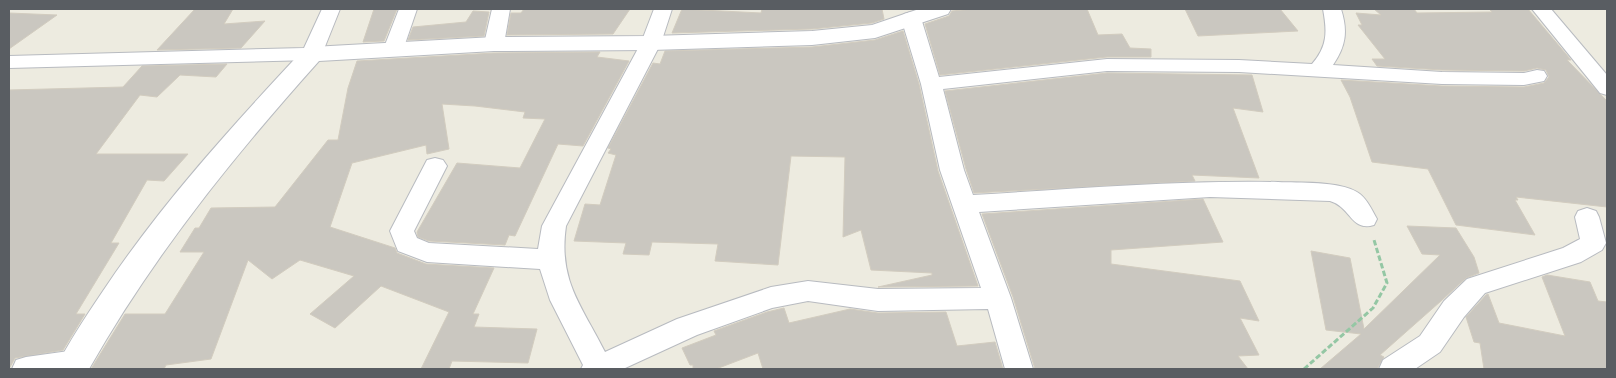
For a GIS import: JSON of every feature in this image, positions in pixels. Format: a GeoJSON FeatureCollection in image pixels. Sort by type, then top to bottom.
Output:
{"type":"FeatureCollection","features":[{"type":"Feature","properties":{"kind":"street"},"geometry":{"type":"LineString","coordinates":[[26,369],[74,366],[114,297],[166,225],[220,157],[312,54],[331,9]]}},
{"type":"Feature","properties":{"kind":"street"},"geometry":{"type":"LineString","coordinates":[[393,50],[408,9]]}},
{"type":"Feature","properties":{"kind":"street"},"geometry":{"type":"LineString","coordinates":[[494,44],[501,9]]}},
{"type":"Feature","properties":{"kind":"street"},"geometry":{"type":"LineString","coordinates":[[663,9],[651,43],[554,226],[550,240],[550,260],[557,286],[598,369],[688,327],[771,298],[808,291],[878,300],[998,298]]}},
{"type":"Feature","properties":{"kind":"street"},"geometry":{"type":"LineString","coordinates":[[9,62],[312,54],[494,44],[651,43],[847,36],[875,31],[940,9]]}},
{"type":"Feature","properties":{"kind":"street"},"geometry":{"type":"LineString","coordinates":[[1318,70],[1333,52],[1337,25],[1332,9]]}},
{"type":"Feature","properties":{"kind":"street"},"geometry":{"type":"LineString","coordinates":[[1541,9],[1607,88]]}},
{"type":"Feature","properties":{"kind":"street"},"geometry":{"type":"LineString","coordinates":[[911,18],[931,84],[952,170],[998,298],[1019,369]]}},
{"type":"Feature","properties":{"kind":"street"},"geometry":{"type":"LineString","coordinates":[[931,84],[1107,65],[1214,66],[1318,70],[1442,78],[1524,78],[1537,76]]}},
{"type":"Feature","properties":{"kind":"street"},"geometry":{"type":"LineString","coordinates":[[435,166],[402,231],[407,244],[427,252],[550,260]]}},
{"type":"Feature","properties":{"kind":"street"},"geometry":{"type":"LineString","coordinates":[[964,204],[1210,189],[1292,191],[1330,193],[1348,198],[1365,219]]}},
{"type":"Feature","properties":{"kind":"street"},"geometry":{"type":"LineString","coordinates":[[1394,369],[1430,344],[1454,309],[1476,286],[1572,255],[1593,243],[1587,217]]}},
{"type":"Feature","properties":{"kind":"path"},"geometry":{"type":"LineString","coordinates":[[1304,369],[1373,308],[1384,289],[1386,283],[1376,243],[1365,219]]}},
{"type":"Feature","properties":{"kind":"building"},"geometry":{"type":"Polygon","coordinates":[[[195,9],[233,9],[224,24],[265,21],[241,48],[157,50],[195,9]]]}},
{"type":"Feature","properties":{"kind":"building"},"geometry":{"type":"Polygon","coordinates":[[[374,9],[397,9],[384,41],[363,42],[374,9]]]}},
{"type":"Feature","properties":{"kind":"building"},"geometry":{"type":"Polygon","coordinates":[[[524,9],[630,9],[613,34],[507,35],[511,13],[521,13],[524,9]]]}},
{"type":"Feature","properties":{"kind":"building"},"geometry":{"type":"Polygon","coordinates":[[[682,9],[761,13],[762,9],[882,9],[884,19],[872,23],[812,29],[672,33],[682,9]]]}},
{"type":"Feature","properties":{"kind":"building"},"geometry":{"type":"Polygon","coordinates":[[[972,9],[1087,9],[1098,35],[1122,34],[1130,48],[1151,49],[1151,57],[1107,57],[940,75],[925,24],[949,16],[952,11],[972,9]]]}},
{"type":"Feature","properties":{"kind":"building"},"geometry":{"type":"Polygon","coordinates":[[[1185,9],[1280,9],[1298,31],[1198,36],[1185,9]]]}},
{"type":"Feature","properties":{"kind":"building"},"geometry":{"type":"Polygon","coordinates":[[[1374,9],[1414,9],[1417,13],[1492,12],[1489,9],[1528,9],[1571,60],[1567,60],[1607,101],[1607,207],[1516,197],[1518,200],[1515,200],[1535,235],[1456,225],[1428,169],[1372,162],[1350,97],[1341,80],[1442,86],[1524,87],[1544,83],[1549,77],[1546,70],[1537,68],[1524,71],[1442,70],[1377,66],[1372,59],[1385,59],[1358,25],[1362,25],[1356,13],[1381,15],[1374,9]]]}},
{"type":"Feature","properties":{"kind":"building"},"geometry":{"type":"Polygon","coordinates":[[[473,11],[489,12],[484,36],[408,40],[413,27],[466,22],[473,11]]]}},
{"type":"Feature","properties":{"kind":"building"},"geometry":{"type":"Polygon","coordinates":[[[9,13],[57,15],[9,49],[9,13]]]}},
{"type":"Feature","properties":{"kind":"building"},"geometry":{"type":"Polygon","coordinates":[[[903,31],[919,84],[938,171],[978,286],[878,287],[932,275],[932,273],[871,270],[861,230],[843,237],[845,157],[791,156],[778,265],[715,261],[718,244],[652,242],[649,255],[623,254],[626,243],[574,241],[585,204],[600,205],[616,155],[608,153],[611,149],[608,148],[653,63],[660,64],[665,51],[812,47],[875,40],[903,31]]]}},
{"type":"Feature","properties":{"kind":"building"},"geometry":{"type":"Polygon","coordinates":[[[600,52],[597,57],[629,61],[583,146],[558,144],[515,236],[509,235],[505,245],[429,241],[418,237],[417,232],[457,163],[520,168],[545,119],[523,118],[525,112],[475,106],[442,104],[449,149],[427,154],[426,145],[352,163],[330,227],[395,248],[397,253],[426,264],[494,268],[473,314],[479,314],[474,327],[537,329],[528,363],[452,361],[449,369],[421,369],[449,312],[381,286],[335,328],[310,314],[354,276],[300,260],[272,279],[248,260],[211,359],[166,365],[164,369],[91,369],[125,314],[165,314],[204,252],[180,252],[195,228],[199,228],[211,208],[275,207],[328,140],[338,140],[348,88],[357,61],[494,53],[600,52]]]}},
{"type":"Feature","properties":{"kind":"building"},"geometry":{"type":"Polygon","coordinates":[[[227,64],[216,77],[180,75],[157,97],[140,95],[96,154],[188,154],[164,181],[147,180],[111,243],[119,243],[76,314],[85,314],[63,350],[15,358],[9,369],[9,90],[123,87],[142,66],[227,64]]]}},
{"type":"Feature","properties":{"kind":"building"},"geometry":{"type":"Polygon","coordinates":[[[1107,73],[1252,75],[1263,112],[1233,108],[1259,178],[1192,175],[1195,181],[974,193],[945,91],[1107,73]]]}},
{"type":"Feature","properties":{"kind":"building"},"geometry":{"type":"Polygon","coordinates":[[[1203,199],[1223,242],[1111,250],[1111,264],[1240,281],[1259,321],[1240,318],[1259,355],[1238,356],[1248,369],[1035,369],[1013,297],[982,214],[1203,199]]]}},
{"type":"Feature","properties":{"kind":"building"},"geometry":{"type":"Polygon","coordinates":[[[1407,226],[1456,228],[1474,257],[1479,273],[1466,278],[1380,355],[1384,357],[1377,369],[1320,369],[1361,334],[1326,330],[1311,251],[1350,258],[1364,329],[1440,255],[1422,254],[1407,226]]]}},
{"type":"Feature","properties":{"kind":"building"},"geometry":{"type":"Polygon","coordinates":[[[1547,275],[1590,282],[1598,301],[1607,302],[1607,369],[1484,369],[1480,343],[1474,342],[1466,317],[1488,294],[1499,323],[1565,336],[1542,277],[1547,275]]]}},
{"type":"Feature","properties":{"kind":"building"},"geometry":{"type":"Polygon","coordinates":[[[784,308],[789,323],[850,309],[878,313],[946,312],[957,346],[995,342],[1003,369],[763,369],[758,353],[716,369],[693,369],[693,365],[690,365],[682,348],[716,335],[714,331],[767,312],[784,308]]]}}]}
